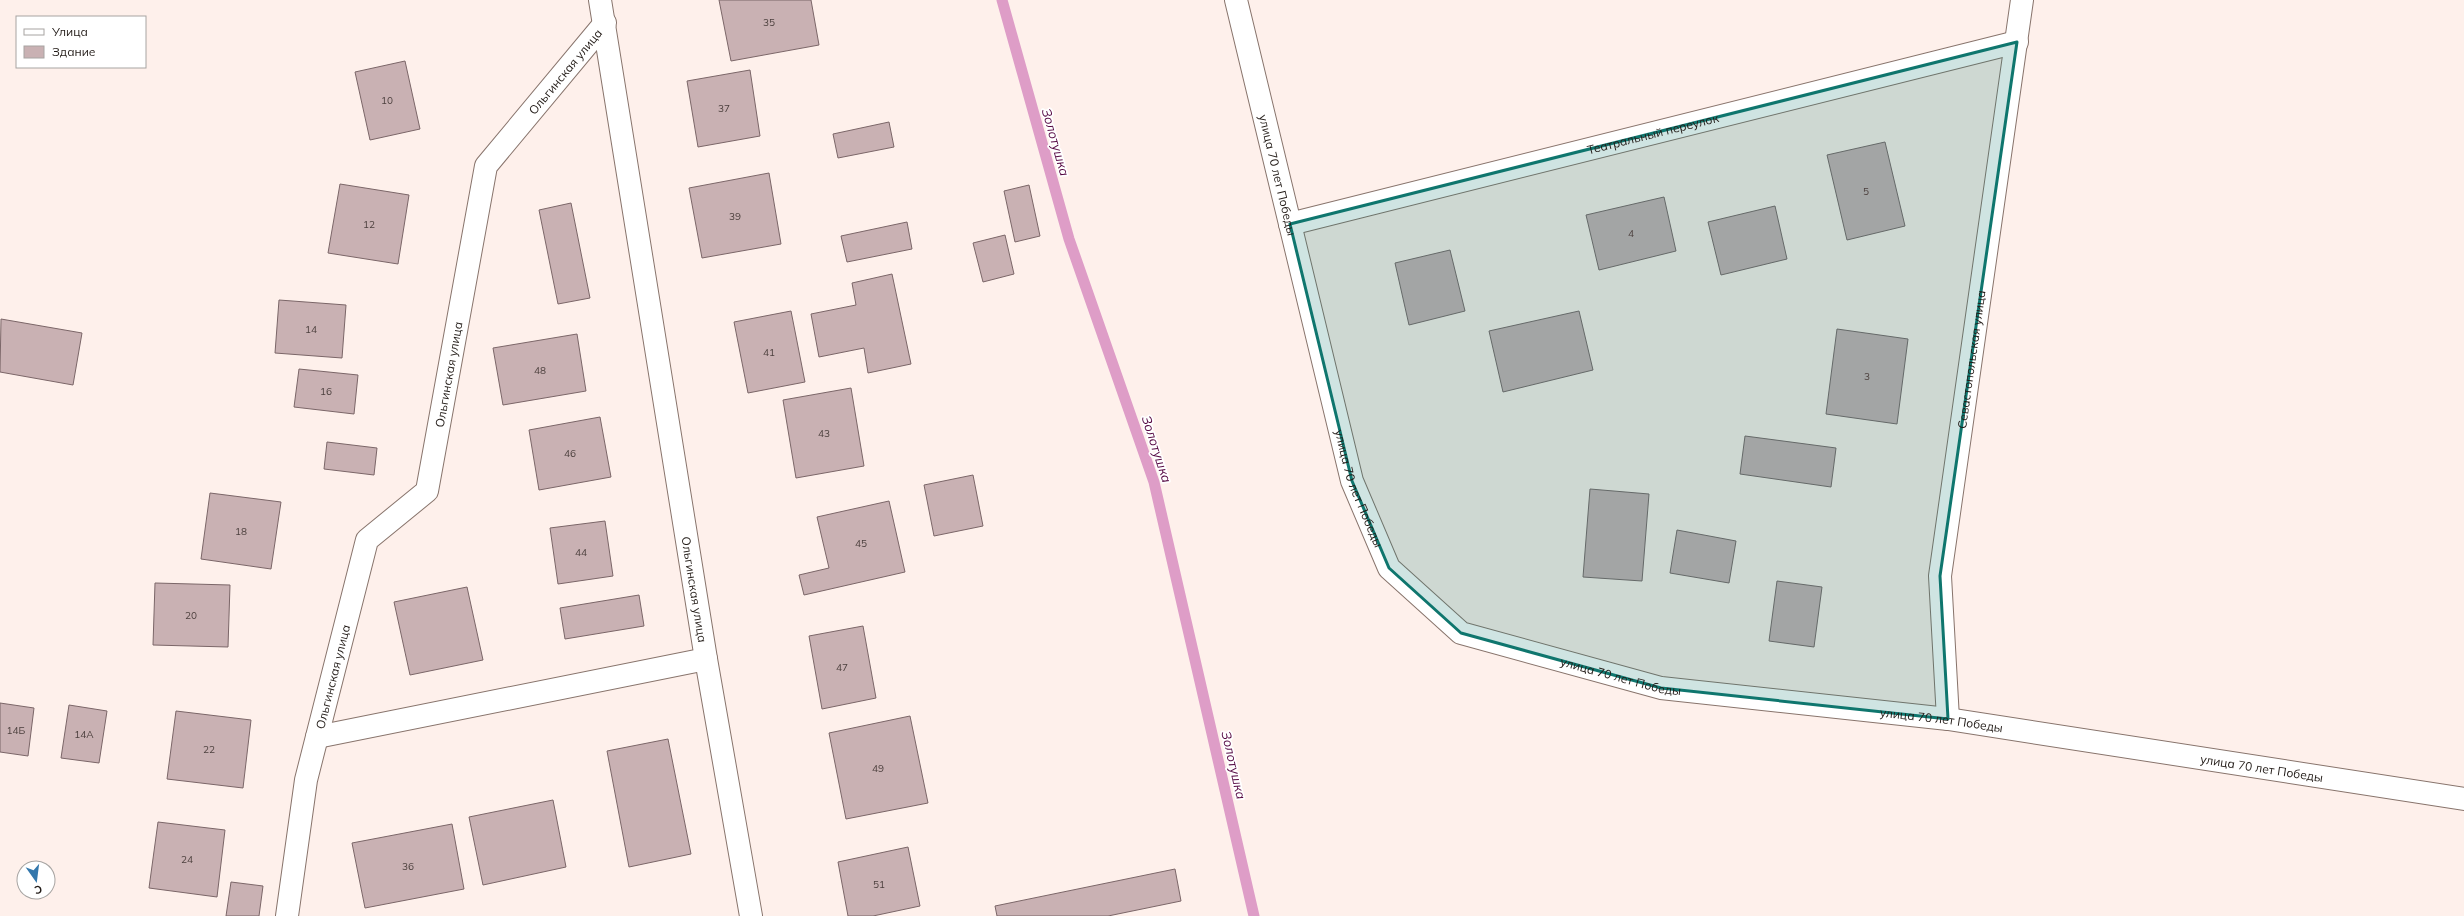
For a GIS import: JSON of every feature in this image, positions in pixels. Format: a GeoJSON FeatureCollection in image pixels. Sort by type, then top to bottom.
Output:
{"type":"FeatureCollection","features":[{"type":"Feature","properties":{"kind":"street","name":"Ольгинская улица"},"geometry":{"type":"LineString","coordinates":[[600,0],[605,23],[706,659],[751,916]]}},
{"type":"Feature","properties":{"kind":"street","name":"улица 70 лет Победы"},"geometry":{"type":"LineString","coordinates":[[1236,0],[1352,481],[1389,568],[1461,633],[1661,688],[1948,719],[2464,799]]}},
{"type":"Feature","properties":{"kind":"street","name":"Севастопольская улица"},"geometry":{"type":"LineString","coordinates":[[1948,719],[1940,576],[2022,0]]}},
{"type":"Feature","properties":{"kind":"street","name":"Ольгинская улица"},"geometry":{"type":"LineString","coordinates":[[287,916],[306,780],[367,540],[427,491],[486,166],[605,23]]}},
{"type":"Feature","properties":{"kind":"street","name":"Театральный переулок"},"geometry":{"type":"LineString","coordinates":[[1290,224],[2017,42]]}},
{"type":"Feature","properties":{"kind":"street","name":"Ольгинская улица"},"geometry":{"type":"LineString","coordinates":[[317,737],[706,659]]}},
{"type":"Feature","properties":{"kind":"highlighted area"},"geometry":{"type":"Polygon","coordinates":[[[2017,42],[1940,576],[1948,719],[1661,688],[1461,633],[1389,568],[1352,481],[1290,224],[2017,42]]]}},
{"type":"Feature","properties":{"kind":"building"},"geometry":{"type":"Polygon","coordinates":[[[719,0],[811,0],[819,45],[731,61],[719,0]]]}},
{"type":"Feature","properties":{"kind":"building"},"geometry":{"type":"Polygon","coordinates":[[[405,61],[420,129],[370,140],[355,72],[405,61]]]}},
{"type":"Feature","properties":{"kind":"building"},"geometry":{"type":"Polygon","coordinates":[[[750,70],[760,136],[698,147],[687,81],[750,70]]]}},
{"type":"Feature","properties":{"kind":"building"},"geometry":{"type":"Polygon","coordinates":[[[889,122],[894,147],[838,158],[833,134],[889,122]]]}},
{"type":"Feature","properties":{"kind":"building"},"geometry":{"type":"Polygon","coordinates":[[[1885,142],[1905,226],[1847,240],[1827,155],[1885,142]]]}},
{"type":"Feature","properties":{"kind":"building"},"geometry":{"type":"Polygon","coordinates":[[[769,173],[781,244],[702,258],[689,188],[769,173]]]}},
{"type":"Feature","properties":{"kind":"building"},"geometry":{"type":"Polygon","coordinates":[[[340,184],[409,195],[398,264],[328,253],[340,184]]]}},
{"type":"Feature","properties":{"kind":"building"},"geometry":{"type":"Polygon","coordinates":[[[1029,185],[1040,236],[1015,242],[1004,191],[1029,185]]]}},
{"type":"Feature","properties":{"kind":"building"},"geometry":{"type":"Polygon","coordinates":[[[1664,197],[1676,251],[1599,270],[1586,215],[1664,197]]]}},
{"type":"Feature","properties":{"kind":"building"},"geometry":{"type":"Polygon","coordinates":[[[571,203],[590,298],[558,304],[539,210],[571,203]]]}},
{"type":"Feature","properties":{"kind":"building"},"geometry":{"type":"Polygon","coordinates":[[[1775,206],[1787,259],[1721,275],[1708,222],[1775,206]]]}},
{"type":"Feature","properties":{"kind":"building"},"geometry":{"type":"Polygon","coordinates":[[[907,222],[912,249],[847,262],[841,236],[907,222]]]}},
{"type":"Feature","properties":{"kind":"building"},"geometry":{"type":"Polygon","coordinates":[[[1005,235],[1014,274],[983,282],[973,243],[1005,235]]]}},
{"type":"Feature","properties":{"kind":"building"},"geometry":{"type":"Polygon","coordinates":[[[1450,250],[1465,311],[1409,325],[1395,263],[1450,250]]]}},
{"type":"Feature","properties":{"kind":"building"},"geometry":{"type":"Polygon","coordinates":[[[892,274],[911,364],[868,373],[864,348],[819,357],[811,314],[856,305],[852,283],[892,274]]]}},
{"type":"Feature","properties":{"kind":"building"},"geometry":{"type":"Polygon","coordinates":[[[279,300],[346,305],[342,358],[275,353],[279,300]]]}},
{"type":"Feature","properties":{"kind":"building"},"geometry":{"type":"Polygon","coordinates":[[[791,311],[805,382],[748,393],[734,322],[791,311]]]}},
{"type":"Feature","properties":{"kind":"building"},"geometry":{"type":"Polygon","coordinates":[[[1579,311],[1593,370],[1503,392],[1489,331],[1579,311]]]}},
{"type":"Feature","properties":{"kind":"building"},"geometry":{"type":"Polygon","coordinates":[[[1,319],[82,333],[73,385],[0,372],[1,319]]]}},
{"type":"Feature","properties":{"kind":"building"},"geometry":{"type":"Polygon","coordinates":[[[1837,329],[1908,339],[1897,424],[1826,414],[1837,329]]]}},
{"type":"Feature","properties":{"kind":"building"},"geometry":{"type":"Polygon","coordinates":[[[577,334],[586,391],[503,405],[493,348],[577,334]]]}},
{"type":"Feature","properties":{"kind":"building"},"geometry":{"type":"Polygon","coordinates":[[[299,369],[358,375],[354,414],[294,407],[299,369]]]}},
{"type":"Feature","properties":{"kind":"building"},"geometry":{"type":"Polygon","coordinates":[[[851,388],[864,466],[796,478],[783,400],[851,388]]]}},
{"type":"Feature","properties":{"kind":"building"},"geometry":{"type":"Polygon","coordinates":[[[600,417],[611,477],[539,490],[529,430],[600,417]]]}},
{"type":"Feature","properties":{"kind":"building"},"geometry":{"type":"Polygon","coordinates":[[[1745,436],[1836,448],[1831,487],[1740,474],[1745,436]]]}},
{"type":"Feature","properties":{"kind":"building"},"geometry":{"type":"Polygon","coordinates":[[[327,442],[377,448],[374,475],[324,469],[327,442]]]}},
{"type":"Feature","properties":{"kind":"building"},"geometry":{"type":"Polygon","coordinates":[[[973,475],[983,526],[934,536],[924,485],[973,475]]]}},
{"type":"Feature","properties":{"kind":"building"},"geometry":{"type":"Polygon","coordinates":[[[1590,489],[1649,494],[1642,581],[1583,577],[1590,489]]]}},
{"type":"Feature","properties":{"kind":"building"},"geometry":{"type":"Polygon","coordinates":[[[210,493],[281,502],[271,569],[201,559],[210,493]]]}},
{"type":"Feature","properties":{"kind":"building"},"geometry":{"type":"Polygon","coordinates":[[[889,501],[905,572],[804,595],[799,575],[829,568],[817,517],[889,501]]]}},
{"type":"Feature","properties":{"kind":"building"},"geometry":{"type":"Polygon","coordinates":[[[605,521],[613,576],[558,584],[550,528],[605,521]]]}},
{"type":"Feature","properties":{"kind":"building"},"geometry":{"type":"Polygon","coordinates":[[[1677,530],[1736,541],[1729,583],[1670,573],[1677,530]]]}},
{"type":"Feature","properties":{"kind":"building"},"geometry":{"type":"Polygon","coordinates":[[[1777,581],[1822,587],[1814,647],[1769,641],[1777,581]]]}},
{"type":"Feature","properties":{"kind":"building"},"geometry":{"type":"Polygon","coordinates":[[[155,583],[230,585],[228,647],[153,645],[155,583]]]}},
{"type":"Feature","properties":{"kind":"building"},"geometry":{"type":"Polygon","coordinates":[[[467,587],[483,660],[410,675],[394,602],[467,587]]]}},
{"type":"Feature","properties":{"kind":"building"},"geometry":{"type":"Polygon","coordinates":[[[639,595],[644,626],[565,639],[560,608],[639,595]]]}},
{"type":"Feature","properties":{"kind":"building"},"geometry":{"type":"Polygon","coordinates":[[[863,626],[876,698],[822,709],[809,636],[863,626]]]}},
{"type":"Feature","properties":{"kind":"building"},"geometry":{"type":"Polygon","coordinates":[[[0,703],[34,708],[28,756],[0,752],[0,703]]]}},
{"type":"Feature","properties":{"kind":"building"},"geometry":{"type":"Polygon","coordinates":[[[69,705],[107,711],[99,763],[61,758],[69,705]]]}},
{"type":"Feature","properties":{"kind":"building"},"geometry":{"type":"Polygon","coordinates":[[[176,711],[251,720],[243,788],[167,779],[176,711]]]}},
{"type":"Feature","properties":{"kind":"building"},"geometry":{"type":"Polygon","coordinates":[[[910,716],[928,803],[846,819],[829,733],[910,716]]]}},
{"type":"Feature","properties":{"kind":"building"},"geometry":{"type":"Polygon","coordinates":[[[668,739],[691,854],[629,867],[607,751],[668,739]]]}},
{"type":"Feature","properties":{"kind":"building"},"geometry":{"type":"Polygon","coordinates":[[[553,800],[566,867],[483,885],[469,817],[553,800]]]}},
{"type":"Feature","properties":{"kind":"building"},"geometry":{"type":"Polygon","coordinates":[[[158,822],[225,830],[217,897],[149,888],[158,822]]]}},
{"type":"Feature","properties":{"kind":"building"},"geometry":{"type":"Polygon","coordinates":[[[452,824],[464,889],[365,908],[352,843],[452,824]]]}},
{"type":"Feature","properties":{"kind":"building"},"geometry":{"type":"Polygon","coordinates":[[[908,847],[920,906],[873,916],[848,916],[838,862],[908,847]]]}},
{"type":"Feature","properties":{"kind":"building"},"geometry":{"type":"Polygon","coordinates":[[[1175,869],[1181,901],[1108,916],[997,916],[995,906],[1175,869]]]}},
{"type":"Feature","properties":{"kind":"building"},"geometry":{"type":"Polygon","coordinates":[[[231,882],[263,886],[259,916],[226,916],[231,882]]]}},
{"type":"Feature","properties":{"kind":"waterway","name":"Золотушка"},"geometry":{"type":"LineString","coordinates":[[1002,0],[1069,239],[1154,482],[1254,916]]}}]}
